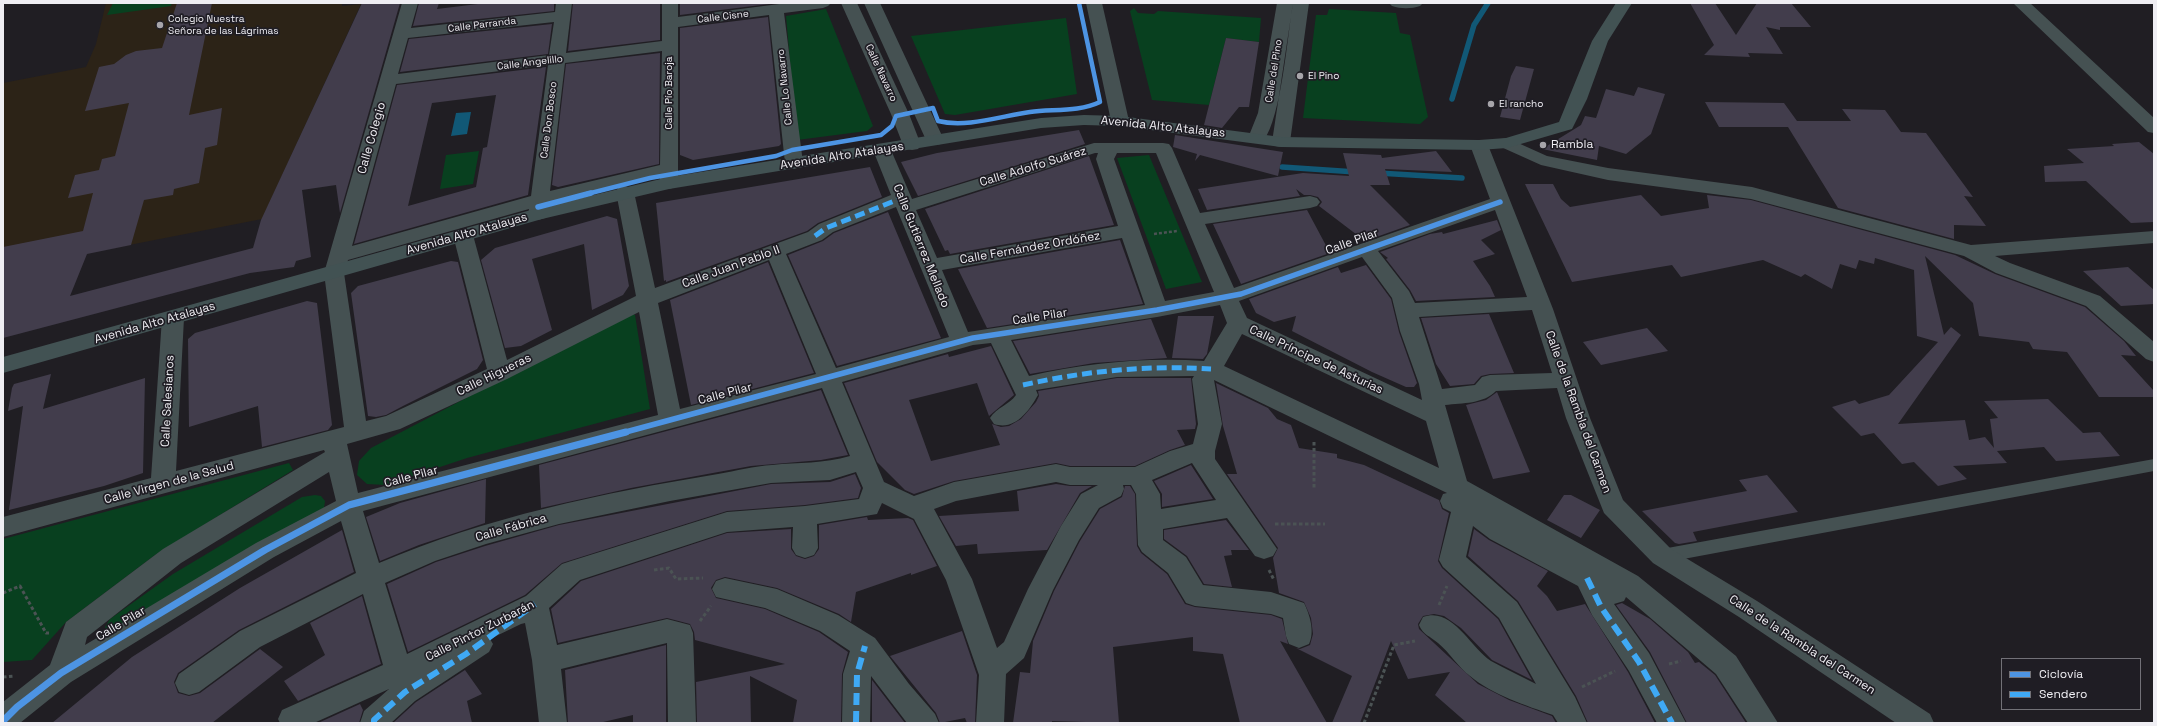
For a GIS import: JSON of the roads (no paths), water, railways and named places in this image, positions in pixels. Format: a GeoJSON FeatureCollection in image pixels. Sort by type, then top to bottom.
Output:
{"type":"FeatureCollection","features":[{"type":"Feature","properties":{"kind":"main road","name":"Avenida Alto Atalayas"},"geometry":{"type":"LineString","coordinates":[[3,366],[173,318],[336,264],[463,236],[538,207],[624,192],[669,176],[794,163],[1041,124],[1084,120],[1120,121],[1281,142],[1478,145],[1507,143],[1566,125],[1600,41],[1624,3]]}},
{"type":"Feature","properties":{"kind":"street","name":"Calle Colegio"},"geometry":{"type":"LineString","coordinates":[[336,264],[410,3]]}},
{"type":"Feature","properties":{"kind":"street","name":"Calle Pío Baroja"},"geometry":{"type":"LineString","coordinates":[[669,176],[670,3]]}},
{"type":"Feature","properties":{"kind":"street","name":"Calle Cisne"},"geometry":{"type":"LineString","coordinates":[[670,23],[823,3]]}},
{"type":"Feature","properties":{"kind":"street","name":"Calle Navarro"},"geometry":{"type":"LineString","coordinates":[[849,3],[900,114],[912,144]]}},
{"type":"Feature","properties":{"kind":"street","name":"Calle Navarro"},"geometry":{"type":"LineString","coordinates":[[872,3],[896,52],[920,110],[935,140]]}},
{"type":"Feature","properties":{"kind":"street"},"geometry":{"type":"LineString","coordinates":[[1094,3],[1115,92],[1120,121]]}},
{"type":"Feature","properties":{"kind":"street"},"geometry":{"type":"LineString","coordinates":[[1275,3],[1286,3]]}},
{"type":"Feature","properties":{"kind":"street","name":"Calle del Pino"},"geometry":{"type":"LineString","coordinates":[[1257,138],[1267,113],[1286,3]]}},
{"type":"Feature","properties":{"kind":"street","name":"Calle del Pino"},"geometry":{"type":"LineString","coordinates":[[1281,142],[1301,3]]}},
{"type":"Feature","properties":{"kind":"street"},"geometry":{"type":"LineString","coordinates":[[1397,3],[1415,3]]}},
{"type":"Feature","properties":{"kind":"street"},"geometry":{"type":"LineString","coordinates":[[2021,3],[2154,128]]}},
{"type":"Feature","properties":{"kind":"street","name":"Calle Parranda"},"geometry":{"type":"LineString","coordinates":[[402,34],[563,9]]}},
{"type":"Feature","properties":{"kind":"street","name":"Calle Don Bosco"},"geometry":{"type":"LineString","coordinates":[[538,207],[563,9]]}},
{"type":"Feature","properties":{"kind":"street","name":"Calle Lo Navarro"},"geometry":{"type":"LineString","coordinates":[[776,10],[794,163]]}},
{"type":"Feature","properties":{"kind":"street","name":"Calle Angelillo"},"geometry":{"type":"LineString","coordinates":[[389,80],[670,45]]}},
{"type":"Feature","properties":{"kind":"street"},"geometry":{"type":"LineString","coordinates":[[1507,143],[1541,160],[1608,174],[1752,193],[1971,251],[2003,268],[2093,301],[2154,354]]}},
{"type":"Feature","properties":{"kind":"street","name":"Calle de la Rambla del Carmen"},"geometry":{"type":"LineString","coordinates":[[1478,145],[1539,303],[1613,506],[1662,556],[1748,609],[1920,723]]}},
{"type":"Feature","properties":{"kind":"street","name":"Calle Adolfo Suárez"},"geometry":{"type":"LineString","coordinates":[[814,236],[826,228],[904,202],[1094,148],[1162,148]]}},
{"type":"Feature","properties":{"kind":"street"},"geometry":{"type":"LineString","coordinates":[[1110,148],[1105,159],[1157,310]]}},
{"type":"Feature","properties":{"kind":"street","name":"Calle Príncipe de Asturias"},"geometry":{"type":"LineString","coordinates":[[1162,148],[1228,296],[1238,323],[1434,408]]}},
{"type":"Feature","properties":{"kind":"street","name":"Calle Gutierrez Mellado"},"geometry":{"type":"LineString","coordinates":[[882,150],[961,342]]}},
{"type":"Feature","properties":{"kind":"street"},"geometry":{"type":"LineString","coordinates":[[399,671],[349,505],[342,443],[336,264],[538,207],[669,176]]}},
{"type":"Feature","properties":{"kind":"street"},"geometry":{"type":"LineString","coordinates":[[624,192],[671,420]]}},
{"type":"Feature","properties":{"kind":"street"},"geometry":{"type":"LineString","coordinates":[[1196,225],[1310,202]]}},
{"type":"Feature","properties":{"kind":"street","name":"Calle Pilar"},"geometry":{"type":"LineString","coordinates":[[3,721],[17,707],[61,673],[264,550],[349,505],[961,342],[998,334],[1157,310],[1241,294],[1365,248],[1500,202]]}},
{"type":"Feature","properties":{"kind":"street","name":"Calle Fernández Ordóñez"},"geometry":{"type":"LineString","coordinates":[[930,266],[1131,233]]}},
{"type":"Feature","properties":{"kind":"street"},"geometry":{"type":"LineString","coordinates":[[463,236],[499,373]]}},
{"type":"Feature","properties":{"kind":"street","name":"Calle Juan Pablo II"},"geometry":{"type":"LineString","coordinates":[[647,299],[814,236]]}},
{"type":"Feature","properties":{"kind":"street"},"geometry":{"type":"LineString","coordinates":[[1971,251],[2154,237]]}},
{"type":"Feature","properties":{"kind":"street"},"geometry":{"type":"LineString","coordinates":[[1365,248],[1402,296],[1407,311],[1410,331],[1430,384],[1434,408],[1461,497],[1456,541],[1452,560],[1508,610],[1541,670],[1566,708]]}},
{"type":"Feature","properties":{"kind":"street"},"geometry":{"type":"LineString","coordinates":[[775,251],[830,378],[875,488],[923,512],[959,579],[993,675],[990,723]]}},
{"type":"Feature","properties":{"kind":"street","name":"Calle Higueras"},"geometry":{"type":"LineString","coordinates":[[342,443],[392,423],[499,373],[647,299]]}},
{"type":"Feature","properties":{"kind":"street"},"geometry":{"type":"LineString","coordinates":[[1407,311],[1539,303]]}},
{"type":"Feature","properties":{"kind":"street","name":"Calle Salesianos"},"geometry":{"type":"LineString","coordinates":[[164,484],[173,318]]}},
{"type":"Feature","properties":{"kind":"street"},"geometry":{"type":"LineString","coordinates":[[1238,323],[1218,354],[1212,369],[1203,379],[1210,424],[1203,451],[1203,460],[1233,507],[1264,548]]}},
{"type":"Feature","properties":{"kind":"street"},"geometry":{"type":"LineString","coordinates":[[998,334],[1028,395],[1020,407],[1002,418]]}},
{"type":"Feature","properties":{"kind":"street"},"geometry":{"type":"LineString","coordinates":[[1023,385],[1070,375],[1173,366],[1212,369],[1258,391],[1629,584],[1726,665],[1764,723]]}},
{"type":"Feature","properties":{"kind":"street"},"geometry":{"type":"LineString","coordinates":[[1434,408],[1481,392],[1490,384],[1566,380]]}},
{"type":"Feature","properties":{"kind":"street"},"geometry":{"type":"LineString","coordinates":[[1258,391],[1260,401],[1314,434],[1461,497],[1499,532],[1587,578],[1688,634]]}},
{"type":"Feature","properties":{"kind":"street"},"geometry":{"type":"LineString","coordinates":[[61,673],[76,630],[172,556],[342,443]]}},
{"type":"Feature","properties":{"kind":"street","name":"Calle Virgen de la Salud"},"geometry":{"type":"LineString","coordinates":[[3,527],[164,484],[342,443]]}},
{"type":"Feature","properties":{"kind":"street"},"geometry":{"type":"LineString","coordinates":[[913,507],[954,492],[1056,473],[1070,476],[1138,476],[1178,457],[1203,451]]}},
{"type":"Feature","properties":{"kind":"street","name":"Calle Fábrica"},"geometry":{"type":"LineString","coordinates":[[189,683],[250,639],[370,578],[426,554],[486,534],[559,514],[670,491],[771,474],[830,471],[864,461]]}},
{"type":"Feature","properties":{"kind":"street"},"geometry":{"type":"LineString","coordinates":[[991,670],[1014,650],[1041,589],[1070,533],[1090,501],[1112,489],[1109,476]]}},
{"type":"Feature","properties":{"kind":"street"},"geometry":{"type":"LineString","coordinates":[[1138,476],[1148,494],[1151,521],[1151,545],[1177,565],[1195,595],[1275,605],[1295,611],[1299,636]]}},
{"type":"Feature","properties":{"kind":"street","name":"Calle Pintor Zurbarán"},"geometry":{"type":"LineString","coordinates":[[292,719],[399,671],[535,604],[571,572],[727,522],[805,516],[868,507],[875,488]]}},
{"type":"Feature","properties":{"kind":"street"},"geometry":{"type":"LineString","coordinates":[[1151,521],[1233,507]]}},
{"type":"Feature","properties":{"kind":"street"},"geometry":{"type":"LineString","coordinates":[[805,516],[805,548]]}},
{"type":"Feature","properties":{"kind":"street"},"geometry":{"type":"LineString","coordinates":[[1587,578],[1601,607],[1641,666],[1672,723]]}},
{"type":"Feature","properties":{"kind":"street"},"geometry":{"type":"LineString","coordinates":[[725,589],[768,597],[830,623],[865,646],[899,693],[925,723]]}},
{"type":"Feature","properties":{"kind":"street"},"geometry":{"type":"LineString","coordinates":[[374,723],[374,720],[405,692],[466,654],[535,604],[546,660],[553,723]]}},
{"type":"Feature","properties":{"kind":"street"},"geometry":{"type":"LineString","coordinates":[[1440,630],[1481,669],[1528,694],[1566,708]]}},
{"type":"Feature","properties":{"kind":"street"},"geometry":{"type":"LineString","coordinates":[[546,660],[667,631],[680,633],[682,723]]}},
{"type":"Feature","properties":{"kind":"street"},"geometry":{"type":"LineString","coordinates":[[856,723],[857,674],[865,646]]}},
{"type":"Feature","properties":{"kind":"lane"},"geometry":{"type":"LineString","coordinates":[[1662,556],[2154,465]]}},
{"type":"Feature","properties":{"kind":"water"},"geometry":{"type":"Polygon","coordinates":[[[471,112],[467,134],[451,136],[456,113],[471,112]]]}},
{"type":"Feature","properties":{"kind":"waterway"},"geometry":{"type":"LineString","coordinates":[[1452,99],[1474,25],[1488,3]]}},
{"type":"Feature","properties":{"kind":"waterway"},"geometry":{"type":"LineString","coordinates":[[1282,167],[1356,172]]}},
{"type":"Feature","properties":{"kind":"waterway"},"geometry":{"type":"LineString","coordinates":[[1378,173],[1462,178]]}},
{"type":"Feature","properties":{"kind":"place","name":"Colegio Nuestra Señora de las Lágrimas"},"geometry":{"type":"Point","coordinates":[160,25]}},
{"type":"Feature","properties":{"kind":"place","name":"El Pino"},"geometry":{"type":"Point","coordinates":[1300,76]}},
{"type":"Feature","properties":{"kind":"place","name":"El rancho"},"geometry":{"type":"Point","coordinates":[1491,104]}},
{"type":"Feature","properties":{"kind":"place","name":"Rambla"},"geometry":{"type":"Point","coordinates":[1543,145]}}]}
